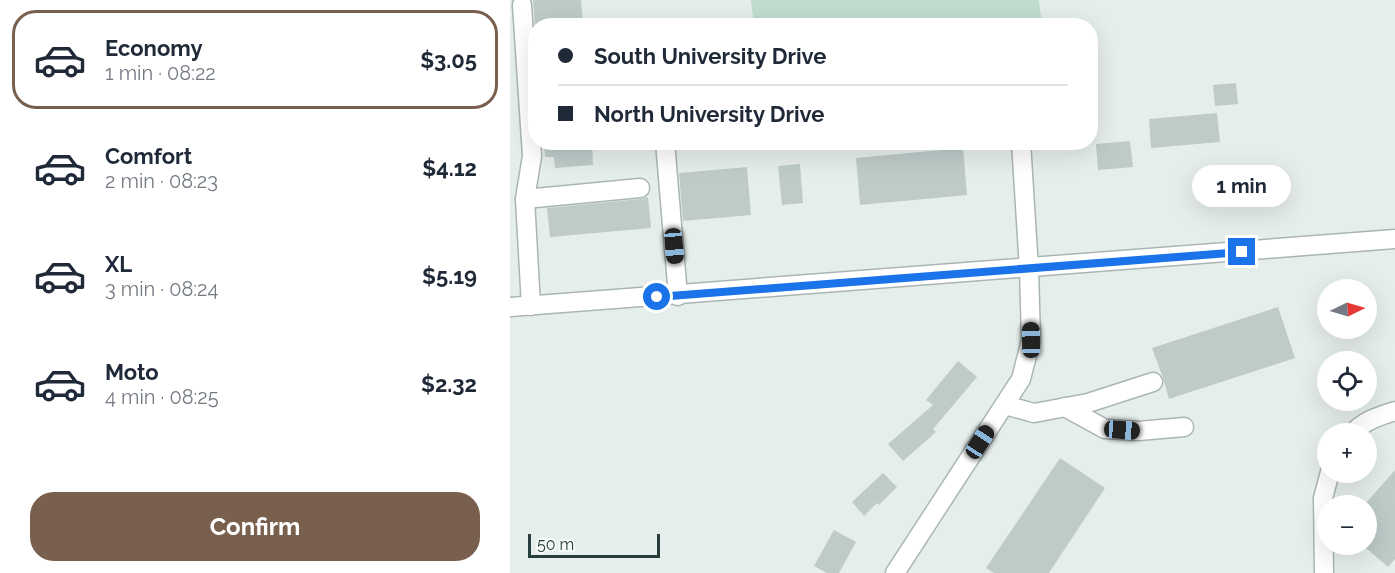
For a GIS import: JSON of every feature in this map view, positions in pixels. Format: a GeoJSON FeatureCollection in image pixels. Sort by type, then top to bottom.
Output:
{"type":"FeatureCollection","features":[{"type":"Feature","properties":{"kind":"street"},"geometry":{"type":"LineString","coordinates":[[522,5],[528,96]]}},
{"type":"Feature","properties":{"kind":"street"},"geometry":{"type":"LineString","coordinates":[[531,306],[525,199],[532,150]]}},
{"type":"Feature","properties":{"kind":"street"},"geometry":{"type":"LineString","coordinates":[[666,150],[678,296]]}},
{"type":"Feature","properties":{"kind":"street"},"geometry":{"type":"LineString","coordinates":[[895,573],[1021,379],[1031,340],[1022,150]]}},
{"type":"Feature","properties":{"kind":"street"},"geometry":{"type":"LineString","coordinates":[[525,199],[640,188]]}},
{"type":"Feature","properties":{"kind":"street"},"geometry":{"type":"LineString","coordinates":[[510,307],[678,296],[1395,239]]}},
{"type":"Feature","properties":{"kind":"street"},"geometry":{"type":"LineString","coordinates":[[1005,405],[1034,413],[1088,403],[1153,382]]}},
{"type":"Feature","properties":{"kind":"street"},"geometry":{"type":"LineString","coordinates":[[1065,407],[1105,429],[1139,431],[1184,427]]}},
{"type":"Feature","properties":{"kind":"street"},"geometry":{"type":"LineString","coordinates":[[1365,423],[1395,411]]}},
{"type":"Feature","properties":{"kind":"street"},"geometry":{"type":"LineString","coordinates":[[1324,573],[1323,498],[1327,483]]}},
{"type":"Feature","properties":{"kind":"green space"},"geometry":{"type":"Polygon","coordinates":[[[751,0],[1039,0],[1041,18],[753,18],[751,0]]]}},
{"type":"Feature","properties":{"kind":"building"},"geometry":{"type":"Polygon","coordinates":[[[533,0],[581,0],[582,18],[534,18],[533,0]]]}},
{"type":"Feature","properties":{"kind":"building"},"geometry":{"type":"Polygon","coordinates":[[[1236,83],[1238,104],[1215,106],[1213,85],[1236,83]]]}},
{"type":"Feature","properties":{"kind":"building"},"geometry":{"type":"Polygon","coordinates":[[[1217,113],[1220,142],[1151,148],[1149,119],[1217,113]]]}},
{"type":"Feature","properties":{"kind":"building"},"geometry":{"type":"Polygon","coordinates":[[[1130,141],[1133,167],[1098,170],[1098,144],[1130,141]]]}},
{"type":"Feature","properties":{"kind":"building"},"geometry":{"type":"Polygon","coordinates":[[[545,150],[592,150],[593,165],[555,168],[554,157],[545,157],[545,150]]]}},
{"type":"Feature","properties":{"kind":"building"},"geometry":{"type":"Polygon","coordinates":[[[963,150],[967,195],[860,205],[856,158],[963,150]]]}},
{"type":"Feature","properties":{"kind":"building"},"geometry":{"type":"Polygon","coordinates":[[[800,164],[803,203],[782,205],[778,166],[800,164]]]}},
{"type":"Feature","properties":{"kind":"building"},"geometry":{"type":"Polygon","coordinates":[[[747,167],[751,215],[683,221],[679,173],[747,167]]]}},
{"type":"Feature","properties":{"kind":"building"},"geometry":{"type":"Polygon","coordinates":[[[648,197],[651,228],[550,237],[547,208],[648,197]]]}},
{"type":"Feature","properties":{"kind":"building"},"geometry":{"type":"Polygon","coordinates":[[[1278,307],[1295,358],[1169,399],[1152,348],[1278,307]]]}},
{"type":"Feature","properties":{"kind":"building"},"geometry":{"type":"Polygon","coordinates":[[[958,361],[977,377],[933,429],[936,432],[903,461],[888,444],[933,405],[926,400],[958,361]]]}},
{"type":"Feature","properties":{"kind":"building"},"geometry":{"type":"Polygon","coordinates":[[[1060,458],[1105,488],[1049,573],[994,573],[986,568],[1060,458]]]}},
{"type":"Feature","properties":{"kind":"building"},"geometry":{"type":"Polygon","coordinates":[[[1395,470],[1395,559],[1388,567],[1374,555],[1377,555],[1377,495],[1373,495],[1395,470]]]}},
{"type":"Feature","properties":{"kind":"building"},"geometry":{"type":"Polygon","coordinates":[[[883,473],[897,487],[864,516],[852,502],[883,473]]]}},
{"type":"Feature","properties":{"kind":"building"},"geometry":{"type":"Polygon","coordinates":[[[834,530],[856,542],[839,573],[827,573],[814,566],[834,530]]]}},
{"type":"Feature","properties":{"kind":"route"},"geometry":{"type":"LineString","coordinates":[[657,297],[1242,252]]}}]}
